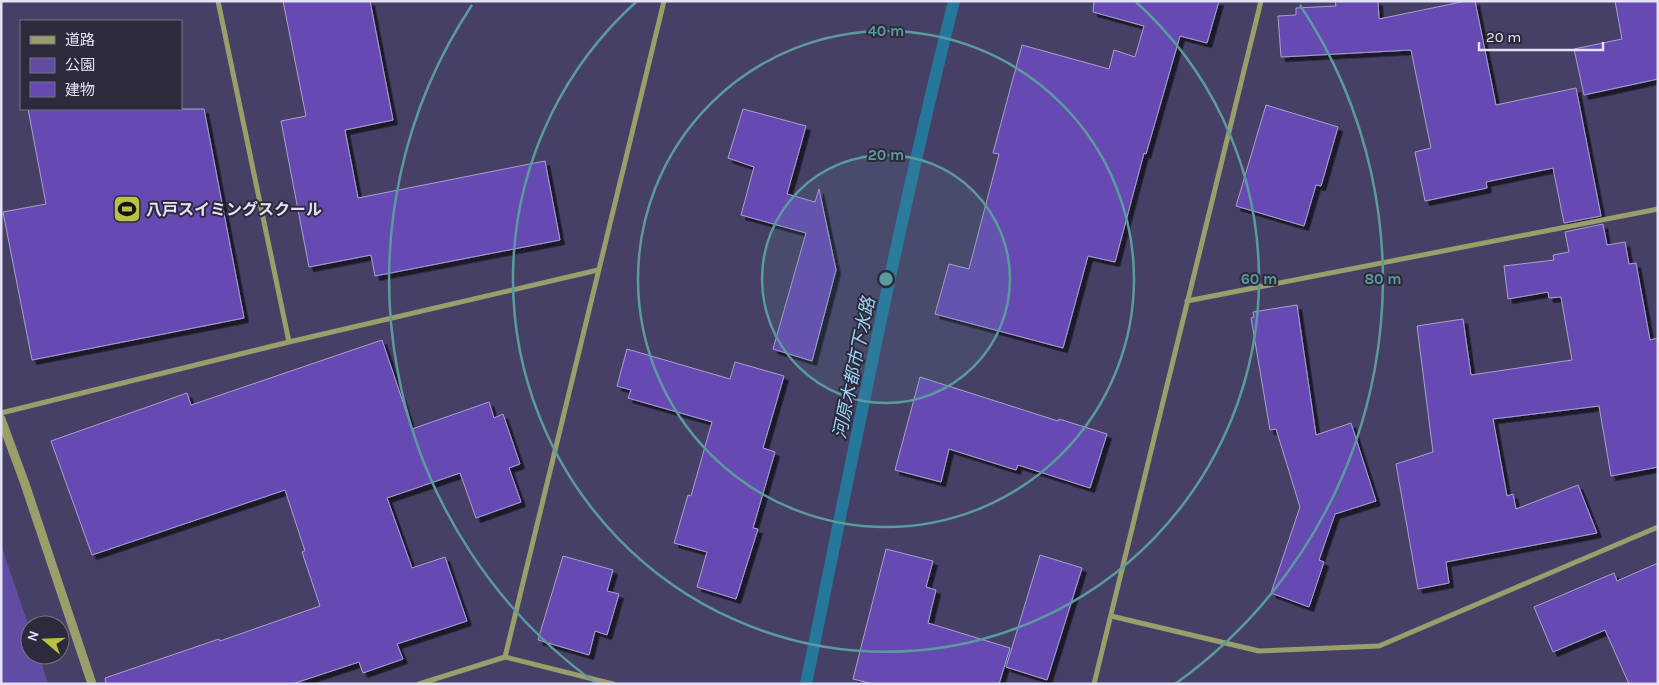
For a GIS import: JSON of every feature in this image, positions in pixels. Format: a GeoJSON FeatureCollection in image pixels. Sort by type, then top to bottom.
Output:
{"type":"FeatureCollection","features":[{"type":"Feature","properties":{"kind":"street"},"geometry":{"type":"LineString","coordinates":[[218,1],[289,342]]}},
{"type":"Feature","properties":{"kind":"street"},"geometry":{"type":"LineString","coordinates":[[505,657],[664,1]]}},
{"type":"Feature","properties":{"kind":"street"},"geometry":{"type":"LineString","coordinates":[[1094,684],[1260,1]]}},
{"type":"Feature","properties":{"kind":"street"},"geometry":{"type":"LineString","coordinates":[[1187,301],[1658,209]]}},
{"type":"Feature","properties":{"kind":"street"},"geometry":{"type":"LineString","coordinates":[[1,413],[289,342],[598,270]]}},
{"type":"Feature","properties":{"kind":"street"},"geometry":{"type":"LineString","coordinates":[[1,419],[25,484],[92,684]]}},
{"type":"Feature","properties":{"kind":"street"},"geometry":{"type":"LineString","coordinates":[[1111,616],[1259,651],[1379,646],[1658,527]]}},
{"type":"Feature","properties":{"kind":"street"},"geometry":{"type":"LineString","coordinates":[[419,684],[434,681],[505,657],[613,684]]}},
{"type":"Feature","properties":{"kind":"green space"},"geometry":{"type":"Polygon","coordinates":[[[1,545],[25,615],[20,615],[20,665],[42,665],[48,684],[1,684],[1,545]]]}},
{"type":"Feature","properties":{"kind":"building"},"geometry":{"type":"Polygon","coordinates":[[[283,1],[370,1],[393,120],[345,130],[358,198],[545,161],[560,240],[375,276],[371,255],[309,267],[281,121],[306,116],[283,1]]]}},
{"type":"Feature","properties":{"kind":"building"},"geometry":{"type":"Polygon","coordinates":[[[1094,1],[1219,1],[1207,43],[1180,36],[1146,154],[1144,153],[1115,262],[1088,256],[1063,348],[935,314],[949,264],[969,269],[999,154],[993,153],[1022,45],[1109,69],[1114,50],[1135,57],[1144,26],[1093,12],[1094,1]]]}},
{"type":"Feature","properties":{"kind":"building"},"geometry":{"type":"Polygon","coordinates":[[[1335,1],[1378,1],[1379,19],[1466,1],[1475,1],[1496,105],[1576,88],[1601,216],[1564,223],[1553,168],[1486,182],[1487,188],[1425,201],[1415,152],[1431,148],[1411,50],[1281,57],[1278,16],[1296,15],[1296,8],[1336,6],[1335,1]]]}},
{"type":"Feature","properties":{"kind":"building"},"geometry":{"type":"Polygon","coordinates":[[[1615,1],[1658,1],[1658,79],[1584,95],[1574,49],[1622,39],[1615,1]]]}},
{"type":"Feature","properties":{"kind":"building"},"geometry":{"type":"Polygon","coordinates":[[[1266,105],[1338,127],[1321,186],[1316,185],[1304,226],[1236,206],[1266,105]]]}},
{"type":"Feature","properties":{"kind":"building"},"geometry":{"type":"Polygon","coordinates":[[[204,109],[244,318],[32,360],[3,212],[46,204],[28,110],[204,109]]]}},
{"type":"Feature","properties":{"kind":"building"},"geometry":{"type":"Polygon","coordinates":[[[743,109],[806,126],[787,194],[815,202],[819,189],[836,270],[812,361],[773,349],[806,233],[741,215],[754,167],[728,158],[743,109]]]}},
{"type":"Feature","properties":{"kind":"building"},"geometry":{"type":"Polygon","coordinates":[[[1603,224],[1607,245],[1625,242],[1629,264],[1636,263],[1650,340],[1658,338],[1658,467],[1611,476],[1599,406],[1493,419],[1507,496],[1513,494],[1516,509],[1578,485],[1597,533],[1446,562],[1449,583],[1418,589],[1396,464],[1433,452],[1417,326],[1463,319],[1471,375],[1572,360],[1561,297],[1549,298],[1548,292],[1508,299],[1504,266],[1554,260],[1553,255],[1569,252],[1565,232],[1603,224]]]}},
{"type":"Feature","properties":{"kind":"building"},"geometry":{"type":"Polygon","coordinates":[[[1297,305],[1316,435],[1351,423],[1376,501],[1335,514],[1319,560],[1324,562],[1309,607],[1271,593],[1300,507],[1276,429],[1270,430],[1251,318],[1254,317],[1253,312],[1297,305]]]}},
{"type":"Feature","properties":{"kind":"building"},"geometry":{"type":"Polygon","coordinates":[[[382,340],[412,429],[489,402],[494,418],[503,414],[520,464],[509,468],[521,502],[476,518],[460,473],[387,498],[412,568],[445,557],[467,621],[397,644],[403,659],[363,673],[359,662],[292,684],[106,684],[105,678],[320,606],[302,552],[305,551],[285,490],[92,555],[51,441],[187,393],[191,405],[382,340]]]}},
{"type":"Feature","properties":{"kind":"building"},"geometry":{"type":"Polygon","coordinates":[[[627,349],[730,379],[735,362],[784,376],[763,448],[775,452],[753,528],[758,529],[736,599],[697,587],[707,552],[674,543],[688,495],[691,496],[712,422],[628,398],[631,390],[617,386],[627,349]]]}},
{"type":"Feature","properties":{"kind":"building"},"geometry":{"type":"Polygon","coordinates":[[[920,377],[1058,421],[1059,419],[1107,434],[1090,488],[1018,465],[1016,470],[949,449],[941,482],[895,470],[920,377]]]}},
{"type":"Feature","properties":{"kind":"building"},"geometry":{"type":"Polygon","coordinates":[[[886,549],[933,561],[926,587],[936,590],[928,623],[1010,648],[999,684],[873,684],[853,679],[886,549]]]}},
{"type":"Feature","properties":{"kind":"building"},"geometry":{"type":"Polygon","coordinates":[[[1040,555],[1082,568],[1047,680],[1006,667],[1040,555]]]}},
{"type":"Feature","properties":{"kind":"building"},"geometry":{"type":"Polygon","coordinates":[[[563,556],[613,570],[607,591],[619,594],[607,635],[595,631],[589,655],[538,640],[563,556]]]}},
{"type":"Feature","properties":{"kind":"building"},"geometry":{"type":"Polygon","coordinates":[[[1658,563],[1658,684],[1629,684],[1605,630],[1553,652],[1534,607],[1614,573],[1617,581],[1658,563]]]}},
{"type":"Feature","properties":{"kind":"waterway","name":"河原木都市下水路"},"geometry":{"type":"LineString","coordinates":[[806,684],[858,427],[913,171],[954,1]]}},
{"type":"Feature","properties":{"kind":"place","name":"八戸スイミングスクール"},"geometry":{"type":"Point","coordinates":[127,209]}}]}
